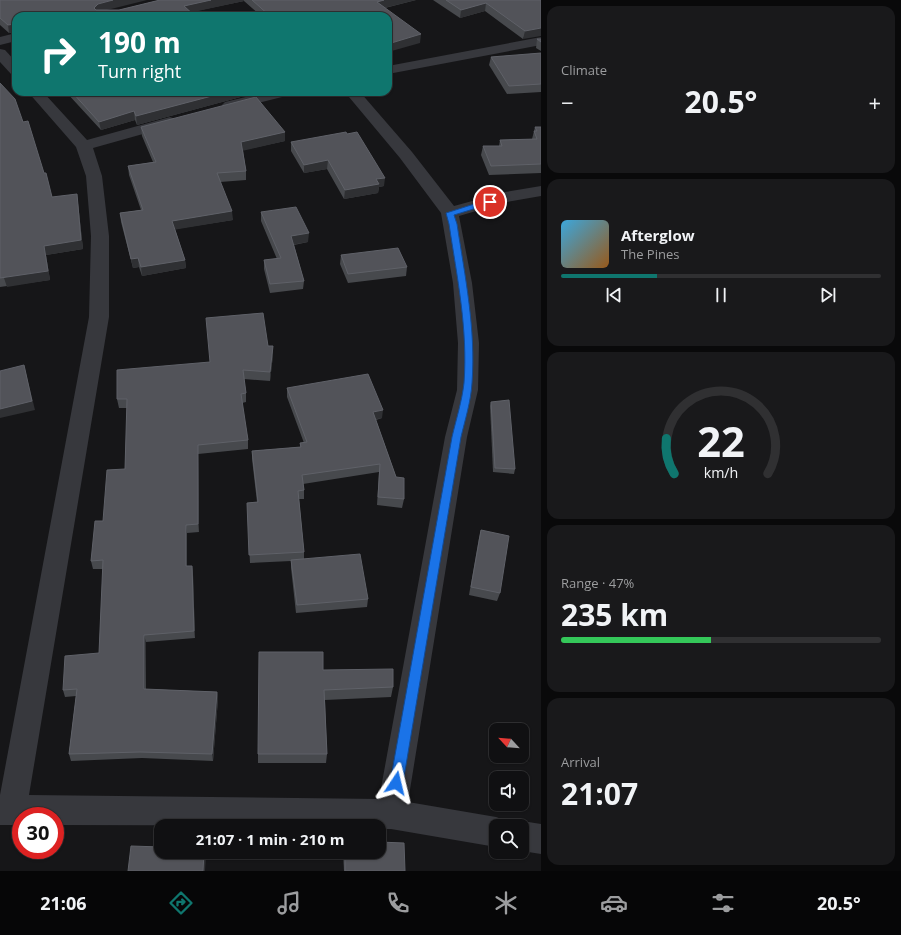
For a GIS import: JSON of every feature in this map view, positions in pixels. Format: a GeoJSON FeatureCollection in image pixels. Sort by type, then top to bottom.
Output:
{"type":"FeatureCollection","features":[{"type":"Feature","properties":{"kind":"street"},"geometry":{"type":"LineString","coordinates":[[0,41],[12,38]]}},
{"type":"Feature","properties":{"kind":"street"},"geometry":{"type":"LineString","coordinates":[[392,69],[541,41]]}},
{"type":"Feature","properties":{"kind":"street"},"geometry":{"type":"LineString","coordinates":[[0,53],[12,66]]}},
{"type":"Feature","properties":{"kind":"street"},"geometry":{"type":"LineString","coordinates":[[39,96],[84,146],[94,176],[99,228],[99,317],[6,810],[391,814],[489,831]]}},
{"type":"Feature","properties":{"kind":"street"},"geometry":{"type":"LineString","coordinates":[[215,109],[269,96]]}},
{"type":"Feature","properties":{"kind":"street"},"geometry":{"type":"LineString","coordinates":[[356,96],[406,154],[450,213],[467,315],[469,338],[468,385],[456,437],[391,814]]}},
{"type":"Feature","properties":{"kind":"street"},"geometry":{"type":"LineString","coordinates":[[84,146],[186,117]]}},
{"type":"Feature","properties":{"kind":"street"},"geometry":{"type":"LineString","coordinates":[[450,213],[505,197],[541,190]]}},
{"type":"Feature","properties":{"kind":"street"},"geometry":{"type":"LineString","coordinates":[[529,837],[541,839]]}},
{"type":"Feature","properties":{"kind":"building"},"geometry":{"type":"Polygon","coordinates":[[[0,0],[113,0],[98,4],[94,8],[96,10],[119,10],[160,0],[211,0],[184,6],[191,12],[12,12],[12,24],[8,25],[0,18],[0,0]]]}},
{"type":"Feature","properties":{"kind":"building"},"geometry":{"type":"Polygon","coordinates":[[[252,0],[384,0],[377,2],[391,12],[266,12],[252,0]]]}},
{"type":"Feature","properties":{"kind":"building"},"geometry":{"type":"Polygon","coordinates":[[[446,0],[541,0],[541,28],[525,31],[486,3],[461,10],[446,0]]]}},
{"type":"Feature","properties":{"kind":"building"},"geometry":{"type":"Polygon","coordinates":[[[392,13],[421,34],[392,43],[392,13]]]}},
{"type":"Feature","properties":{"kind":"building"},"geometry":{"type":"Polygon","coordinates":[[[541,53],[541,84],[509,86],[491,57],[541,53]]]}},
{"type":"Feature","properties":{"kind":"building"},"geometry":{"type":"Polygon","coordinates":[[[0,83],[15,99],[23,122],[28,121],[44,173],[46,173],[52,197],[77,194],[81,240],[44,246],[48,271],[0,278],[0,83]]]}},
{"type":"Feature","properties":{"kind":"building"},"geometry":{"type":"Polygon","coordinates":[[[76,96],[212,96],[136,116],[134,111],[99,122],[76,96]]]}},
{"type":"Feature","properties":{"kind":"building"},"geometry":{"type":"Polygon","coordinates":[[[256,97],[285,132],[241,142],[246,171],[217,173],[232,211],[172,221],[185,260],[141,267],[138,258],[131,259],[120,213],[143,210],[128,166],[156,162],[141,127],[256,97]]]}},
{"type":"Feature","properties":{"kind":"building"},"geometry":{"type":"Polygon","coordinates":[[[535,127],[541,127],[541,164],[491,166],[483,146],[502,146],[500,140],[537,139],[534,131],[537,131],[535,127]]]}},
{"type":"Feature","properties":{"kind":"building"},"geometry":{"type":"Polygon","coordinates":[[[346,132],[347,134],[357,132],[385,178],[376,179],[379,184],[345,190],[328,160],[304,165],[291,142],[346,132]]]}},
{"type":"Feature","properties":{"kind":"building"},"geometry":{"type":"Polygon","coordinates":[[[296,207],[309,233],[291,236],[304,281],[270,284],[264,260],[281,258],[261,212],[296,207]]]}},
{"type":"Feature","properties":{"kind":"building"},"geometry":{"type":"Polygon","coordinates":[[[398,248],[407,267],[348,274],[341,255],[398,248]]]}},
{"type":"Feature","properties":{"kind":"building"},"geometry":{"type":"Polygon","coordinates":[[[263,313],[268,346],[273,346],[270,372],[243,370],[246,393],[241,394],[248,440],[198,445],[198,524],[186,525],[186,566],[192,566],[194,631],[144,635],[144,689],[217,692],[212,754],[140,752],[69,754],[77,689],[63,690],[65,656],[99,653],[103,560],[91,561],[95,521],[103,521],[107,470],[125,469],[127,399],[117,399],[117,370],[210,362],[206,318],[263,313]]]}},
{"type":"Feature","properties":{"kind":"building"},"geometry":{"type":"Polygon","coordinates":[[[24,365],[32,401],[0,409],[0,371],[24,365]]]}},
{"type":"Feature","properties":{"kind":"building"},"geometry":{"type":"Polygon","coordinates":[[[368,374],[383,410],[373,412],[396,477],[404,478],[404,499],[378,497],[380,464],[302,475],[304,490],[298,491],[304,552],[249,555],[247,503],[258,502],[252,451],[301,447],[300,443],[307,442],[287,388],[368,374]]]}},
{"type":"Feature","properties":{"kind":"building"},"geometry":{"type":"Polygon","coordinates":[[[509,400],[515,469],[495,468],[491,402],[509,400]]]}},
{"type":"Feature","properties":{"kind":"building"},"geometry":{"type":"Polygon","coordinates":[[[481,530],[509,536],[500,593],[471,587],[481,530]]]}},
{"type":"Feature","properties":{"kind":"building"},"geometry":{"type":"Polygon","coordinates":[[[360,554],[368,599],[297,605],[291,560],[360,554]]]}},
{"type":"Feature","properties":{"kind":"building"},"geometry":{"type":"Polygon","coordinates":[[[259,652],[323,652],[323,670],[393,669],[393,687],[324,690],[327,754],[258,754],[259,652]]]}},
{"type":"Feature","properties":{"kind":"building"},"geometry":{"type":"Polygon","coordinates":[[[386,842],[404,843],[405,871],[345,871],[345,859],[386,859],[386,842]]]}},
{"type":"Feature","properties":{"kind":"building"},"geometry":{"type":"Polygon","coordinates":[[[131,846],[154,847],[154,859],[204,859],[203,871],[128,871],[131,846]]]}},
{"type":"Feature","properties":{"kind":"route"},"geometry":{"type":"LineString","coordinates":[[396,783],[456,437],[468,385],[469,338],[467,315],[450,213],[490,202]]}}]}
